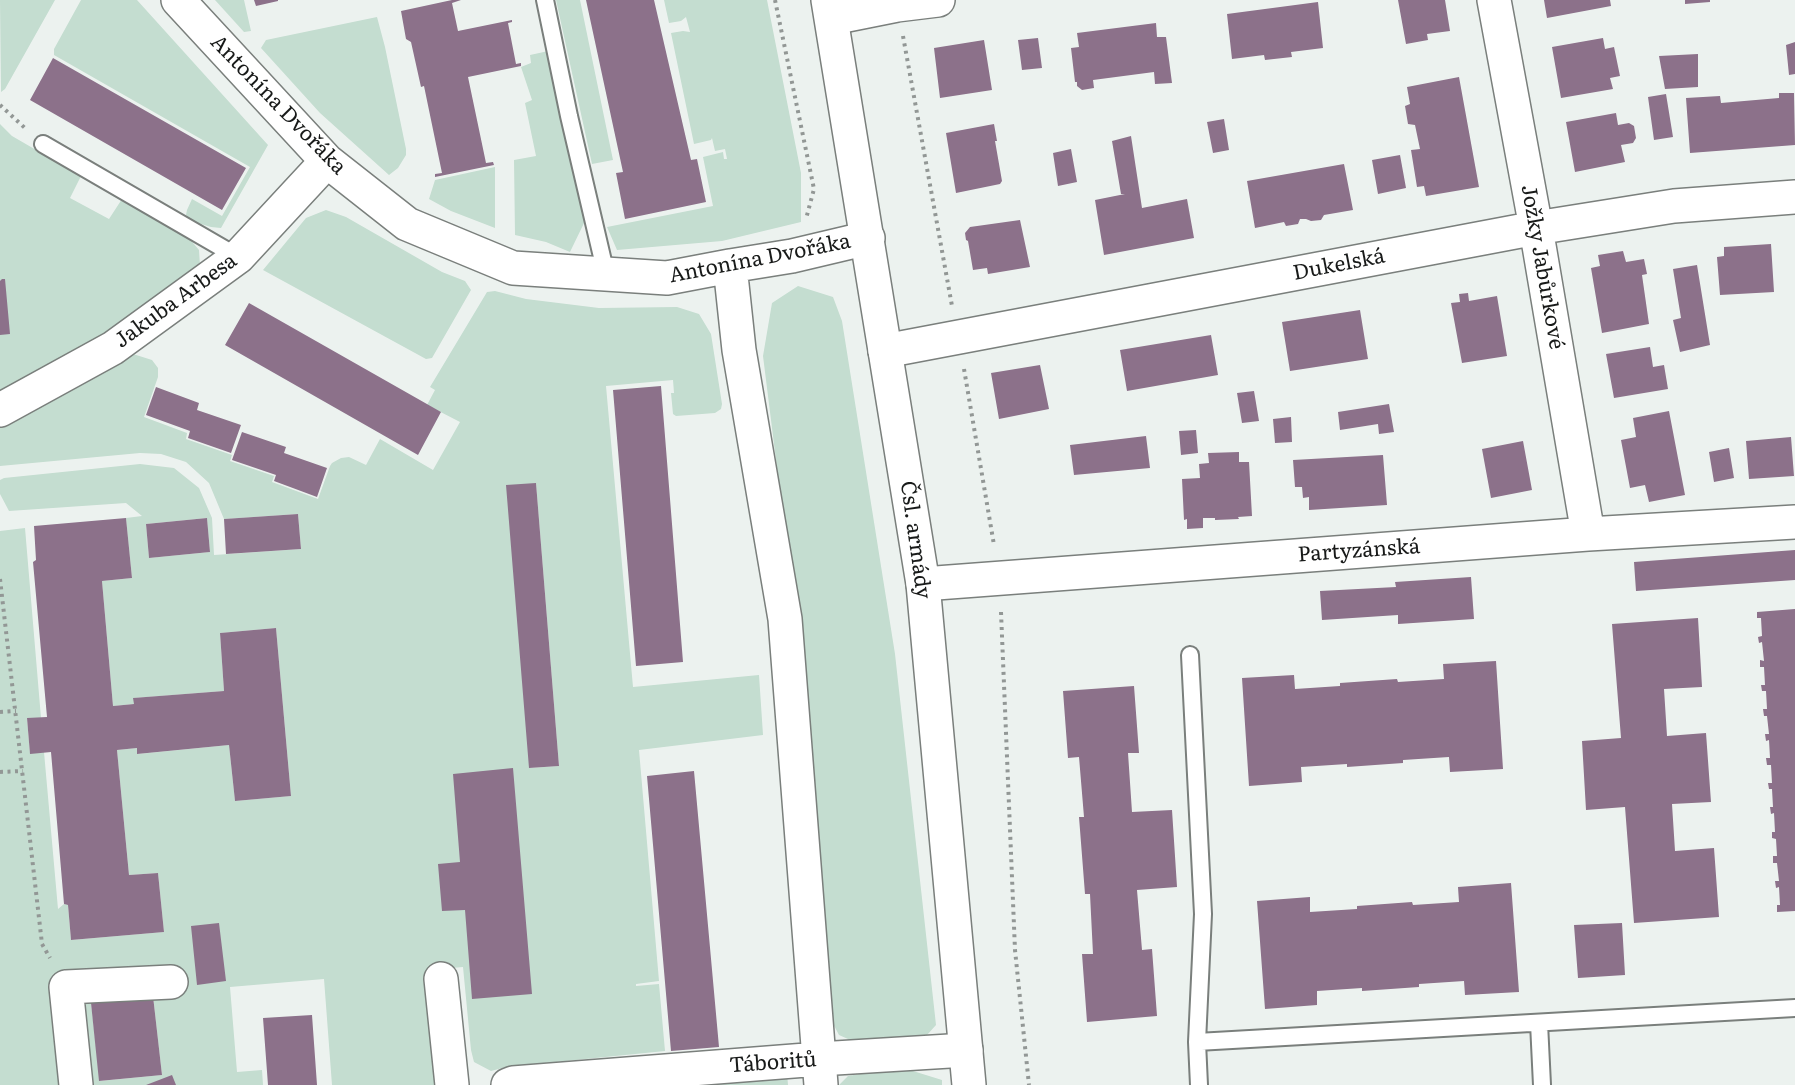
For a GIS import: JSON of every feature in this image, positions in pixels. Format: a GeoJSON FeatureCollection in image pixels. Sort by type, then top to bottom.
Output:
{"type":"FeatureCollection","features":[{"type":"Feature","properties":{"kind":"street","name":"Antonína Dvořáka"},"geometry":{"type":"LineString","coordinates":[[178,0],[327,161],[407,224],[513,268],[667,278],[792,256],[867,238]]}},
{"type":"Feature","properties":{"kind":"street"},"geometry":{"type":"LineString","coordinates":[[830,9],[938,0]]}},
{"type":"Feature","properties":{"kind":"street","name":"Jožky Jabůrkové"},"geometry":{"type":"LineString","coordinates":[[1494,0],[1536,228],[1588,534]]}},
{"type":"Feature","properties":{"kind":"street","name":"Čsl. armády"},"geometry":{"type":"LineString","coordinates":[[830,9],[922,584],[969,1085]]}},
{"type":"Feature","properties":{"kind":"street","name":"Jakuba Arbesa"},"geometry":{"type":"LineString","coordinates":[[0,410],[113,348],[238,257],[327,161]]}},
{"type":"Feature","properties":{"kind":"street","name":"Dukelská"},"geometry":{"type":"LineString","coordinates":[[885,351],[1536,228],[1674,206],[1795,197]]}},
{"type":"Feature","properties":{"kind":"street"},"geometry":{"type":"LineString","coordinates":[[730,266],[739,350],[785,619],[820,1072]]}},
{"type":"Feature","properties":{"kind":"street","name":"Partyzánská"},"geometry":{"type":"LineString","coordinates":[[922,584],[1588,534],[1795,522]]}},
{"type":"Feature","properties":{"kind":"street"},"geometry":{"type":"LineString","coordinates":[[441,979],[452,1085]]}},
{"type":"Feature","properties":{"kind":"street"},"geometry":{"type":"LineString","coordinates":[[76,1085],[66,987],[171,982]]}},
{"type":"Feature","properties":{"kind":"street","name":"Táboritů"},"geometry":{"type":"LineString","coordinates":[[508,1085],[820,1072],[966,1050]]}},
{"type":"Feature","properties":{"kind":"lane"},"geometry":{"type":"LineString","coordinates":[[545,0],[606,274]]}},
{"type":"Feature","properties":{"kind":"lane"},"geometry":{"type":"LineString","coordinates":[[43,144],[238,257]]}},
{"type":"Feature","properties":{"kind":"lane"},"geometry":{"type":"LineString","coordinates":[[1190,655],[1203,914],[1197,1042],[1199,1085]]}},
{"type":"Feature","properties":{"kind":"lane"},"geometry":{"type":"LineString","coordinates":[[1197,1042],[1795,1008]]}},
{"type":"Feature","properties":{"kind":"lane"},"geometry":{"type":"LineString","coordinates":[[1539,1023],[1542,1085]]}},
{"type":"Feature","properties":{"kind":"path"},"geometry":{"type":"LineString","coordinates":[[0,105],[43,144]]}},
{"type":"Feature","properties":{"kind":"path"},"geometry":{"type":"LineString","coordinates":[[0,579],[42,944],[66,987]]}},
{"type":"Feature","properties":{"kind":"path"},"geometry":{"type":"LineString","coordinates":[[0,712],[16,711]]}},
{"type":"Feature","properties":{"kind":"path"},"geometry":{"type":"LineString","coordinates":[[0,772],[23,771]]}},
{"type":"Feature","properties":{"kind":"green space"},"geometry":{"type":"Polygon","coordinates":[[[0,0],[55,0],[5,89],[1,92],[0,0]]]}},
{"type":"Feature","properties":{"kind":"green space"},"geometry":{"type":"Polygon","coordinates":[[[81,0],[137,0],[268,145],[221,228],[191,221],[186,215],[192,199],[222,216],[250,167],[54,55],[54,49],[81,0]]]}},
{"type":"Feature","properties":{"kind":"green space"},"geometry":{"type":"Polygon","coordinates":[[[215,0],[244,0],[251,31],[244,32],[215,0]]]}},
{"type":"Feature","properties":{"kind":"green space"},"geometry":{"type":"Polygon","coordinates":[[[556,0],[580,0],[613,160],[592,164],[556,0]]]}},
{"type":"Feature","properties":{"kind":"green space"},"geometry":{"type":"Polygon","coordinates":[[[664,0],[767,0],[801,173],[801,222],[722,241],[617,250],[607,227],[713,206],[703,157],[723,152],[724,159],[727,159],[725,149],[715,151],[712,138],[694,144],[671,33],[690,32],[686,17],[681,21],[669,23],[664,0]]]}},
{"type":"Feature","properties":{"kind":"green space"},"geometry":{"type":"Polygon","coordinates":[[[377,17],[406,149],[406,155],[398,168],[389,175],[320,113],[261,48],[266,40],[377,17]]]}},
{"type":"Feature","properties":{"kind":"green space"},"geometry":{"type":"Polygon","coordinates":[[[553,50],[587,208],[585,221],[570,252],[546,242],[515,235],[514,160],[536,156],[525,103],[532,100],[521,67],[531,63],[530,55],[553,50]]]}},
{"type":"Feature","properties":{"kind":"green space"},"geometry":{"type":"Polygon","coordinates":[[[0,124],[12,136],[81,176],[70,198],[109,219],[122,199],[188,237],[199,250],[200,266],[159,304],[0,393],[0,124]]]}},
{"type":"Feature","properties":{"kind":"green space"},"geometry":{"type":"Polygon","coordinates":[[[495,167],[495,228],[451,211],[429,199],[435,180],[495,167]]]}},
{"type":"Feature","properties":{"kind":"green space"},"geometry":{"type":"Polygon","coordinates":[[[326,210],[346,217],[442,272],[465,281],[471,290],[432,358],[426,359],[263,270],[306,218],[326,210]]]}},
{"type":"Feature","properties":{"kind":"green space"},"geometry":{"type":"Polygon","coordinates":[[[798,286],[833,297],[842,321],[895,654],[936,1025],[927,1035],[857,1043],[839,1035],[829,1016],[796,620],[763,356],[772,303],[798,286]]]}},
{"type":"Feature","properties":{"kind":"green space"},"geometry":{"type":"Polygon","coordinates":[[[495,291],[526,299],[599,308],[677,307],[699,314],[711,334],[722,404],[721,409],[715,413],[676,416],[673,414],[671,393],[674,393],[673,380],[606,386],[633,687],[759,675],[763,735],[639,750],[659,981],[636,984],[636,986],[659,984],[665,1051],[506,1067],[491,1071],[474,1062],[463,967],[429,970],[435,1085],[332,1085],[324,979],[230,987],[237,1072],[262,1070],[263,1085],[0,1085],[0,531],[25,528],[41,718],[27,718],[30,753],[44,752],[58,909],[64,904],[68,905],[71,940],[164,932],[158,873],[129,875],[117,750],[137,748],[138,754],[229,745],[235,801],[291,796],[276,628],[220,633],[224,691],[134,698],[134,704],[113,706],[102,581],[132,578],[126,518],[142,516],[126,503],[9,511],[0,494],[0,480],[140,464],[174,468],[199,488],[212,518],[214,555],[301,549],[298,514],[224,519],[209,483],[186,462],[161,454],[140,453],[0,466],[0,428],[133,354],[152,360],[158,368],[158,377],[144,417],[187,433],[186,439],[232,455],[230,461],[274,476],[272,482],[318,499],[332,463],[349,457],[366,465],[380,439],[433,470],[460,422],[427,405],[435,390],[430,387],[487,292],[495,291]],[[536,483],[528,752],[530,768],[559,766],[536,483]],[[207,518],[146,524],[149,558],[210,552],[207,518]],[[153,996],[91,1003],[100,1081],[162,1075],[153,996]]]}},
{"type":"Feature","properties":{"kind":"green space"},"geometry":{"type":"Polygon","coordinates":[[[900,1067],[942,1080],[942,1085],[839,1085],[848,1076],[900,1067]]]}},
{"type":"Feature","properties":{"kind":"green space"},"geometry":{"type":"Polygon","coordinates":[[[787,1073],[788,1085],[664,1085],[787,1073]]]}},
{"type":"Feature","properties":{"kind":"building"},"geometry":{"type":"Polygon","coordinates":[[[254,0],[278,0],[278,1],[256,6],[254,0]]]}},
{"type":"Feature","properties":{"kind":"building"},"geometry":{"type":"Polygon","coordinates":[[[461,0],[452,3],[458,31],[512,20],[508,23],[516,64],[521,63],[521,66],[468,77],[486,163],[493,162],[494,165],[435,177],[435,174],[442,173],[424,86],[421,87],[411,42],[406,39],[401,11],[461,0]]]}},
{"type":"Feature","properties":{"kind":"building"},"geometry":{"type":"Polygon","coordinates":[[[586,0],[654,0],[691,160],[697,159],[706,202],[625,219],[616,173],[623,172],[586,0]]]}},
{"type":"Feature","properties":{"kind":"building"},"geometry":{"type":"Polygon","coordinates":[[[1398,0],[1445,0],[1450,31],[1427,34],[1428,40],[1406,44],[1398,0]]]}},
{"type":"Feature","properties":{"kind":"building"},"geometry":{"type":"Polygon","coordinates":[[[1544,0],[1610,0],[1611,6],[1547,18],[1544,0]]]}},
{"type":"Feature","properties":{"kind":"building"},"geometry":{"type":"Polygon","coordinates":[[[1685,0],[1710,0],[1710,2],[1685,4],[1685,0]]]}},
{"type":"Feature","properties":{"kind":"building"},"geometry":{"type":"Polygon","coordinates":[[[1318,2],[1323,48],[1291,52],[1292,57],[1265,60],[1264,55],[1232,59],[1227,14],[1318,2]]]}},
{"type":"Feature","properties":{"kind":"building"},"geometry":{"type":"Polygon","coordinates":[[[1156,23],[1157,37],[1166,37],[1172,83],[1155,84],[1154,72],[1093,80],[1094,88],[1082,90],[1077,86],[1071,48],[1079,47],[1077,33],[1156,23]]]}},
{"type":"Feature","properties":{"kind":"building"},"geometry":{"type":"Polygon","coordinates":[[[1038,38],[1042,68],[1022,70],[1018,40],[1038,38]]]}},
{"type":"Feature","properties":{"kind":"building"},"geometry":{"type":"Polygon","coordinates":[[[1603,38],[1605,49],[1614,47],[1620,76],[1610,78],[1613,89],[1561,98],[1552,47],[1603,38]]]}},
{"type":"Feature","properties":{"kind":"building"},"geometry":{"type":"Polygon","coordinates":[[[984,40],[992,90],[940,98],[934,48],[984,40]]]}},
{"type":"Feature","properties":{"kind":"building"},"geometry":{"type":"Polygon","coordinates":[[[1795,42],[1795,74],[1789,75],[1786,45],[1795,42]]]}},
{"type":"Feature","properties":{"kind":"building"},"geometry":{"type":"Polygon","coordinates":[[[1698,54],[1698,87],[1665,89],[1659,56],[1698,54]]]}},
{"type":"Feature","properties":{"kind":"building"},"geometry":{"type":"Polygon","coordinates":[[[53,58],[246,168],[222,210],[30,100],[53,58]]]}},
{"type":"Feature","properties":{"kind":"building"},"geometry":{"type":"Polygon","coordinates":[[[1459,77],[1479,187],[1426,196],[1424,186],[1417,187],[1411,150],[1420,149],[1415,125],[1408,124],[1405,106],[1410,104],[1407,87],[1459,77]]]}},
{"type":"Feature","properties":{"kind":"building"},"geometry":{"type":"Polygon","coordinates":[[[1779,93],[1794,93],[1795,145],[1690,153],[1686,98],[1720,96],[1721,103],[1779,98],[1779,93]]]}},
{"type":"Feature","properties":{"kind":"building"},"geometry":{"type":"Polygon","coordinates":[[[1666,94],[1673,137],[1654,140],[1648,97],[1666,94]]]}},
{"type":"Feature","properties":{"kind":"building"},"geometry":{"type":"Polygon","coordinates":[[[1616,113],[1618,125],[1629,123],[1634,126],[1636,138],[1633,143],[1621,145],[1625,162],[1575,172],[1566,122],[1616,113]]]}},
{"type":"Feature","properties":{"kind":"building"},"geometry":{"type":"Polygon","coordinates":[[[1224,119],[1229,150],[1213,153],[1207,122],[1224,119]]]}},
{"type":"Feature","properties":{"kind":"building"},"geometry":{"type":"Polygon","coordinates":[[[994,124],[1002,181],[1000,184],[956,193],[946,133],[994,124]]]}},
{"type":"Feature","properties":{"kind":"building"},"geometry":{"type":"Polygon","coordinates":[[[1131,136],[1142,208],[1187,199],[1194,238],[1104,255],[1095,200],[1125,194],[1121,194],[1112,141],[1131,136]]]}},
{"type":"Feature","properties":{"kind":"building"},"geometry":{"type":"Polygon","coordinates":[[[1071,149],[1077,182],[1058,186],[1053,153],[1071,149]]]}},
{"type":"Feature","properties":{"kind":"building"},"geometry":{"type":"Polygon","coordinates":[[[1400,155],[1406,188],[1378,194],[1372,160],[1400,155]]]}},
{"type":"Feature","properties":{"kind":"building"},"geometry":{"type":"Polygon","coordinates":[[[1344,164],[1353,210],[1324,215],[1321,220],[1300,219],[1298,224],[1286,226],[1284,222],[1255,228],[1247,181],[1344,164]]]}},
{"type":"Feature","properties":{"kind":"building"},"geometry":{"type":"Polygon","coordinates":[[[1020,220],[1030,267],[988,274],[987,268],[973,270],[965,233],[970,227],[1020,220]]]}},
{"type":"Feature","properties":{"kind":"building"},"geometry":{"type":"Polygon","coordinates":[[[1771,244],[1774,292],[1720,295],[1717,257],[1724,256],[1724,247],[1771,244]]]}},
{"type":"Feature","properties":{"kind":"building"},"geometry":{"type":"Polygon","coordinates":[[[1623,251],[1626,262],[1644,259],[1647,274],[1642,275],[1649,324],[1602,333],[1591,268],[1600,266],[1598,255],[1623,251]]]}},
{"type":"Feature","properties":{"kind":"building"},"geometry":{"type":"Polygon","coordinates":[[[1697,265],[1710,345],[1680,352],[1673,320],[1681,318],[1673,269],[1697,265]]]}},
{"type":"Feature","properties":{"kind":"building"},"geometry":{"type":"Polygon","coordinates":[[[5,279],[10,334],[0,335],[0,281],[5,279]]]}},
{"type":"Feature","properties":{"kind":"building"},"geometry":{"type":"Polygon","coordinates":[[[1468,293],[1469,301],[1497,296],[1507,356],[1462,363],[1451,303],[1460,302],[1459,294],[1468,293]]]}},
{"type":"Feature","properties":{"kind":"building"},"geometry":{"type":"Polygon","coordinates":[[[249,303],[441,412],[418,455],[225,345],[249,303]]]}},
{"type":"Feature","properties":{"kind":"building"},"geometry":{"type":"Polygon","coordinates":[[[1360,310],[1368,359],[1290,371],[1282,322],[1360,310]]]}},
{"type":"Feature","properties":{"kind":"building"},"geometry":{"type":"Polygon","coordinates":[[[1211,335],[1218,375],[1127,391],[1120,350],[1211,335]]]}},
{"type":"Feature","properties":{"kind":"building"},"geometry":{"type":"Polygon","coordinates":[[[1650,347],[1653,367],[1664,365],[1668,389],[1614,398],[1606,354],[1650,347]]]}},
{"type":"Feature","properties":{"kind":"building"},"geometry":{"type":"Polygon","coordinates":[[[1040,365],[1049,409],[999,419],[991,373],[1040,365]]]}},
{"type":"Feature","properties":{"kind":"building"},"geometry":{"type":"Polygon","coordinates":[[[661,386],[683,662],[636,666],[613,390],[661,386]]]}},
{"type":"Feature","properties":{"kind":"building"},"geometry":{"type":"Polygon","coordinates":[[[156,387],[199,403],[197,410],[241,425],[231,453],[188,438],[190,431],[146,415],[156,387]]]}},
{"type":"Feature","properties":{"kind":"building"},"geometry":{"type":"Polygon","coordinates":[[[1254,391],[1259,421],[1242,423],[1237,393],[1254,391]]]}},
{"type":"Feature","properties":{"kind":"building"},"geometry":{"type":"Polygon","coordinates":[[[1389,404],[1394,432],[1379,434],[1378,424],[1340,430],[1338,412],[1389,404]]]}},
{"type":"Feature","properties":{"kind":"building"},"geometry":{"type":"Polygon","coordinates":[[[1669,411],[1685,495],[1649,502],[1645,485],[1630,488],[1621,440],[1636,437],[1633,418],[1669,411]]]}},
{"type":"Feature","properties":{"kind":"building"},"geometry":{"type":"Polygon","coordinates":[[[1291,417],[1292,442],[1275,443],[1273,419],[1291,417]]]}},
{"type":"Feature","properties":{"kind":"building"},"geometry":{"type":"Polygon","coordinates":[[[1196,430],[1198,453],[1181,455],[1179,431],[1196,430]]]}},
{"type":"Feature","properties":{"kind":"building"},"geometry":{"type":"Polygon","coordinates":[[[242,432],[286,447],[284,453],[327,468],[317,497],[274,481],[276,475],[232,460],[242,432]]]}},
{"type":"Feature","properties":{"kind":"building"},"geometry":{"type":"Polygon","coordinates":[[[1146,436],[1150,468],[1074,475],[1070,445],[1146,436]]]}},
{"type":"Feature","properties":{"kind":"building"},"geometry":{"type":"Polygon","coordinates":[[[1791,437],[1794,476],[1749,479],[1746,441],[1791,437]]]}},
{"type":"Feature","properties":{"kind":"building"},"geometry":{"type":"Polygon","coordinates":[[[1523,441],[1532,490],[1491,498],[1482,449],[1523,441]]]}},
{"type":"Feature","properties":{"kind":"building"},"geometry":{"type":"Polygon","coordinates":[[[1729,448],[1734,478],[1714,482],[1709,452],[1729,448]]]}},
{"type":"Feature","properties":{"kind":"building"},"geometry":{"type":"Polygon","coordinates":[[[1239,452],[1239,462],[1249,462],[1252,516],[1215,520],[1215,518],[1203,518],[1203,528],[1187,529],[1187,519],[1184,520],[1182,479],[1200,478],[1199,464],[1209,463],[1208,453],[1239,452]]]}},
{"type":"Feature","properties":{"kind":"building"},"geometry":{"type":"Polygon","coordinates":[[[1383,455],[1387,505],[1309,510],[1309,497],[1303,498],[1302,487],[1295,487],[1293,460],[1383,455]]]}},
{"type":"Feature","properties":{"kind":"building"},"geometry":{"type":"Polygon","coordinates":[[[536,483],[559,766],[529,768],[506,485],[536,483]]]}},
{"type":"Feature","properties":{"kind":"building"},"geometry":{"type":"Polygon","coordinates":[[[298,514],[301,549],[226,554],[224,519],[298,514]]]}},
{"type":"Feature","properties":{"kind":"building"},"geometry":{"type":"Polygon","coordinates":[[[126,518],[132,578],[102,581],[113,706],[134,704],[133,698],[224,691],[220,633],[276,628],[291,796],[235,801],[229,745],[137,754],[137,748],[117,750],[129,875],[158,873],[164,932],[71,940],[68,905],[64,904],[51,752],[30,754],[27,718],[47,717],[33,562],[36,560],[34,526],[126,518]]]}},
{"type":"Feature","properties":{"kind":"building"},"geometry":{"type":"Polygon","coordinates":[[[207,518],[210,552],[149,558],[146,524],[207,518]]]}},
{"type":"Feature","properties":{"kind":"building"},"geometry":{"type":"Polygon","coordinates":[[[1795,550],[1795,580],[1636,591],[1634,562],[1795,550]]]}},
{"type":"Feature","properties":{"kind":"building"},"geometry":{"type":"Polygon","coordinates":[[[1471,577],[1474,619],[1398,624],[1398,615],[1322,620],[1320,591],[1396,587],[1395,582],[1471,577]]]}},
{"type":"Feature","properties":{"kind":"building"},"geometry":{"type":"Polygon","coordinates":[[[1795,609],[1795,911],[1777,912],[1777,905],[1780,905],[1779,887],[1776,888],[1775,881],[1779,881],[1777,863],[1773,863],[1773,856],[1777,856],[1776,839],[1772,838],[1772,832],[1775,832],[1774,813],[1771,814],[1772,789],[1769,789],[1768,783],[1772,783],[1771,765],[1767,765],[1766,758],[1770,758],[1769,740],[1766,741],[1765,734],[1769,734],[1767,716],[1764,716],[1763,709],[1767,709],[1766,691],[1762,691],[1761,685],[1765,685],[1764,667],[1760,667],[1760,660],[1764,661],[1762,642],[1759,643],[1758,637],[1762,636],[1761,618],[1757,618],[1757,612],[1795,609]]]}},
{"type":"Feature","properties":{"kind":"building"},"geometry":{"type":"Polygon","coordinates":[[[1698,618],[1702,687],[1664,689],[1667,736],[1706,733],[1711,802],[1672,804],[1675,851],[1714,848],[1719,917],[1634,923],[1625,807],[1586,810],[1582,741],[1621,738],[1612,624],[1698,618]]]}},
{"type":"Feature","properties":{"kind":"building"},"geometry":{"type":"Polygon","coordinates":[[[1496,661],[1503,769],[1450,772],[1449,757],[1403,760],[1403,763],[1347,767],[1347,764],[1301,767],[1302,782],[1249,786],[1242,678],[1294,675],[1295,689],[1340,686],[1340,683],[1397,679],[1398,682],[1444,679],[1443,664],[1496,661]]]}},
{"type":"Feature","properties":{"kind":"building"},"geometry":{"type":"Polygon","coordinates":[[[1134,686],[1139,753],[1128,753],[1132,812],[1172,810],[1177,887],[1137,890],[1142,950],[1152,949],[1157,1016],[1087,1022],[1082,954],[1093,954],[1090,894],[1085,894],[1079,817],[1084,817],[1079,757],[1068,758],[1063,691],[1134,686]]]}},
{"type":"Feature","properties":{"kind":"building"},"geometry":{"type":"Polygon","coordinates":[[[513,768],[532,994],[472,999],[465,910],[442,911],[438,864],[460,862],[453,774],[513,768]]]}},
{"type":"Feature","properties":{"kind":"building"},"geometry":{"type":"Polygon","coordinates":[[[694,771],[719,1047],[671,1051],[647,776],[694,771]]]}},
{"type":"Feature","properties":{"kind":"building"},"geometry":{"type":"Polygon","coordinates":[[[1511,883],[1519,992],[1465,995],[1464,981],[1419,984],[1419,987],[1362,991],[1362,988],[1317,991],[1317,1005],[1265,1009],[1257,901],[1310,897],[1310,912],[1412,902],[1413,905],[1459,902],[1458,887],[1511,883]]]}},
{"type":"Feature","properties":{"kind":"building"},"geometry":{"type":"Polygon","coordinates":[[[219,923],[226,981],[197,985],[191,926],[219,923]]]}},
{"type":"Feature","properties":{"kind":"building"},"geometry":{"type":"Polygon","coordinates":[[[1622,923],[1625,975],[1578,978],[1574,925],[1622,923]]]}},
{"type":"Feature","properties":{"kind":"building"},"geometry":{"type":"Polygon","coordinates":[[[153,996],[162,1075],[99,1081],[91,1003],[153,996]]]}},
{"type":"Feature","properties":{"kind":"building"},"geometry":{"type":"Polygon","coordinates":[[[312,1015],[317,1085],[268,1085],[263,1018],[312,1015]]]}},
{"type":"Feature","properties":{"kind":"building"},"geometry":{"type":"Polygon","coordinates":[[[172,1075],[176,1085],[146,1085],[172,1075]]]}}]}
